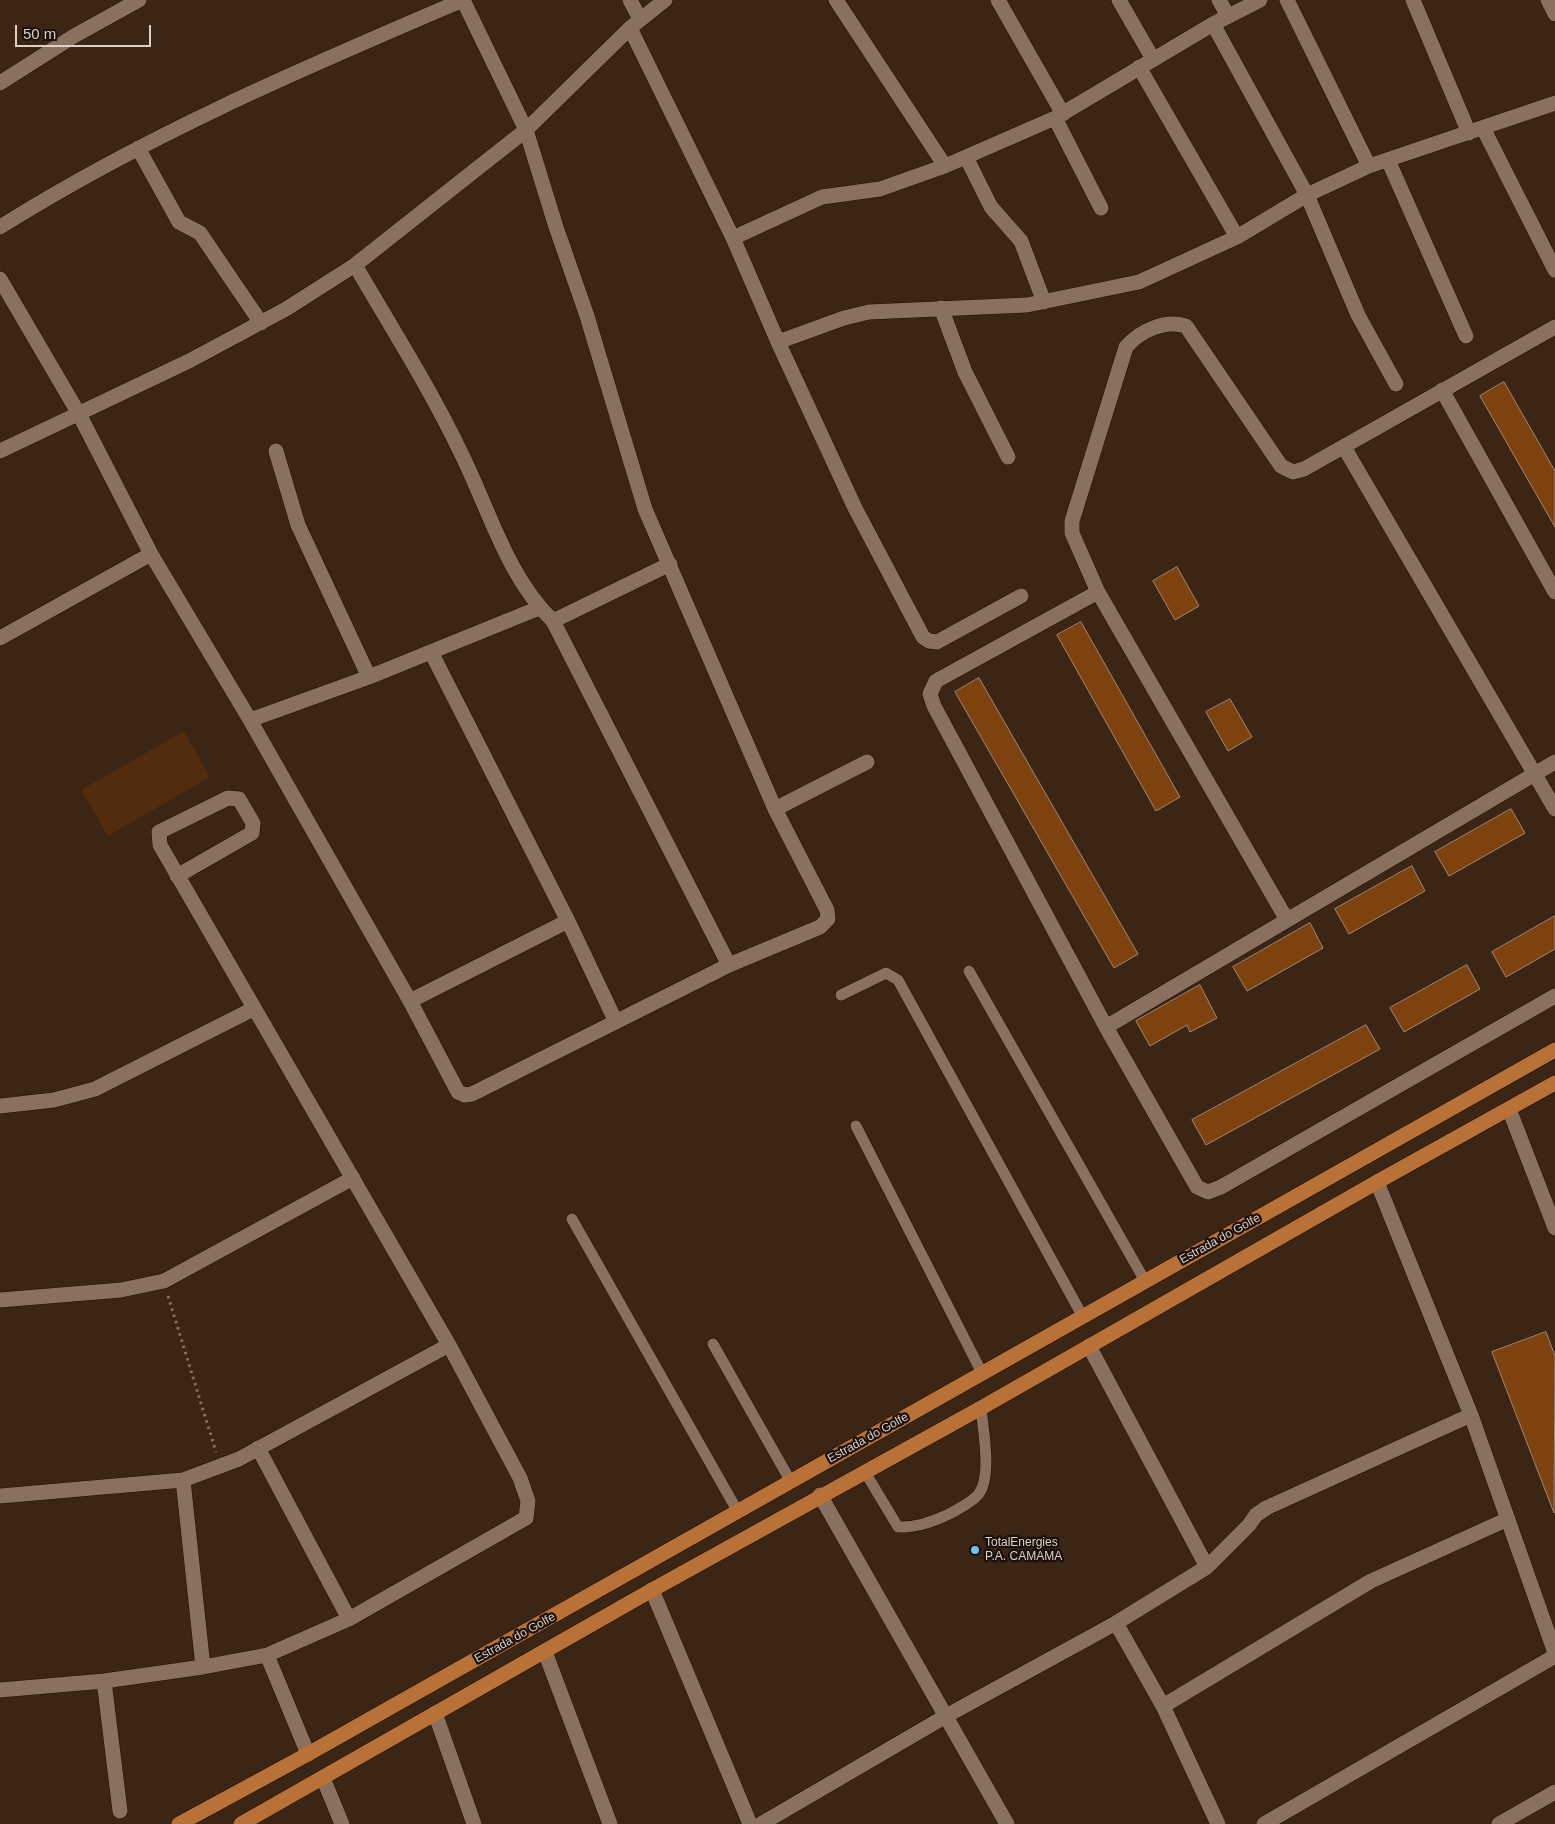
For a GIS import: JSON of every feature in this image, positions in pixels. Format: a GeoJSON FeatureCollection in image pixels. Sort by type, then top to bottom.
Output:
{"type":"FeatureCollection","features":[{"type":"Feature","properties":{"kind":"highway","name":"Estrada do Golfe"},"geometry":{"type":"LineString","coordinates":[[179,1824],[308,1754],[792,1482],[1555,1050]]}},
{"type":"Feature","properties":{"kind":"highway"},"geometry":{"type":"LineString","coordinates":[[241,1824],[652,1590],[981,1408],[1377,1182],[1555,1083]]}},
{"type":"Feature","properties":{"kind":"street"},"geometry":{"type":"LineString","coordinates":[[0,83],[74,36],[139,0]]}},
{"type":"Feature","properties":{"kind":"street"},"geometry":{"type":"LineString","coordinates":[[0,227],[46,198],[188,122],[294,72],[463,0],[526,130],[556,227],[587,316],[645,509],[776,809],[827,910],[828,919],[820,927],[730,965],[472,1094],[465,1096],[458,1092],[410,1001],[250,720],[151,554],[79,414],[0,279]]}},
{"type":"Feature","properties":{"kind":"street"},"geometry":{"type":"LineString","coordinates":[[630,0],[635,23],[778,342],[855,508],[923,637],[929,641],[937,642],[1022,596]]}},
{"type":"Feature","properties":{"kind":"street"},"geometry":{"type":"LineString","coordinates":[[0,451],[189,361],[261,323],[355,264],[526,130],[635,23],[665,0]]}},
{"type":"Feature","properties":{"kind":"street"},"geometry":{"type":"LineString","coordinates":[[836,0],[945,166]]}},
{"type":"Feature","properties":{"kind":"street"},"geometry":{"type":"LineString","coordinates":[[998,0],[1059,116],[1101,208]]}},
{"type":"Feature","properties":{"kind":"street"},"geometry":{"type":"LineString","coordinates":[[1119,0],[1153,59]]}},
{"type":"Feature","properties":{"kind":"street"},"geometry":{"type":"LineString","coordinates":[[1219,0],[1228,16]]}},
{"type":"Feature","properties":{"kind":"street"},"geometry":{"type":"LineString","coordinates":[[733,238],[822,197],[880,189],[945,166],[1059,116],[1213,24],[1260,0]]}},
{"type":"Feature","properties":{"kind":"street"},"geometry":{"type":"LineString","coordinates":[[1288,0],[1369,166]]}},
{"type":"Feature","properties":{"kind":"street"},"geometry":{"type":"LineString","coordinates":[[1413,0],[1476,130],[1555,270]]}},
{"type":"Feature","properties":{"kind":"street"},"geometry":{"type":"LineString","coordinates":[[1548,0],[1555,14]]}},
{"type":"Feature","properties":{"kind":"street"},"geometry":{"type":"LineString","coordinates":[[1213,24],[1307,196],[1358,315],[1396,384]]}},
{"type":"Feature","properties":{"kind":"street"},"geometry":{"type":"LineString","coordinates":[[1140,67],[1237,237]]}},
{"type":"Feature","properties":{"kind":"street"},"geometry":{"type":"LineString","coordinates":[[778,342],[844,318],[869,312],[1027,306],[1139,282],[1237,237],[1307,196],[1369,166],[1555,103]]}},
{"type":"Feature","properties":{"kind":"street"},"geometry":{"type":"LineString","coordinates":[[138,148],[179,222],[200,233],[261,323]]}},
{"type":"Feature","properties":{"kind":"street"},"geometry":{"type":"LineString","coordinates":[[966,157],[998,217],[1015,231],[1022,242],[1044,302]]}},
{"type":"Feature","properties":{"kind":"street"},"geometry":{"type":"LineString","coordinates":[[1388,160],[1466,336]]}},
{"type":"Feature","properties":{"kind":"street"},"geometry":{"type":"LineString","coordinates":[[355,264],[443,416],[512,563],[539,608],[553,621],[730,965]]}},
{"type":"Feature","properties":{"kind":"street"},"geometry":{"type":"LineString","coordinates":[[940,308],[964,372],[1008,457]]}},
{"type":"Feature","properties":{"kind":"street"},"geometry":{"type":"LineString","coordinates":[[1287,920],[1098,592],[1072,533],[1072,521],[1126,347],[1133,338],[1162,324],[1175,322],[1186,326],[1281,466],[1293,472],[1304,469],[1344,447],[1555,327]]}},
{"type":"Feature","properties":{"kind":"street"},"geometry":{"type":"LineString","coordinates":[[1442,390],[1555,592]]}},
{"type":"Feature","properties":{"kind":"street"},"geometry":{"type":"LineString","coordinates":[[1344,447],[1555,809]]}},
{"type":"Feature","properties":{"kind":"street"},"geometry":{"type":"LineString","coordinates":[[276,451],[305,542],[368,677]]}},
{"type":"Feature","properties":{"kind":"street"},"geometry":{"type":"LineString","coordinates":[[0,638],[151,554]]}},
{"type":"Feature","properties":{"kind":"street"},"geometry":{"type":"LineString","coordinates":[[553,621],[670,564]]}},
{"type":"Feature","properties":{"kind":"street"},"geometry":{"type":"LineString","coordinates":[[1098,592],[936,681],[930,694],[939,715],[1106,1027],[1197,1187],[1208,1192],[1555,996]]}},
{"type":"Feature","properties":{"kind":"street"},"geometry":{"type":"LineString","coordinates":[[250,720],[368,677],[539,608]]}},
{"type":"Feature","properties":{"kind":"street"},"geometry":{"type":"LineString","coordinates":[[431,652],[568,921],[616,1022]]}},
{"type":"Feature","properties":{"kind":"street"},"geometry":{"type":"LineString","coordinates":[[776,809],[867,762]]}},
{"type":"Feature","properties":{"kind":"street"},"geometry":{"type":"LineString","coordinates":[[1106,1027],[1555,762]]}},
{"type":"Feature","properties":{"kind":"street"},"geometry":{"type":"LineString","coordinates":[[0,1690],[104,1681],[203,1667],[267,1655],[349,1619],[526,1518],[528,1501],[520,1478],[449,1345],[253,1009],[177,876],[160,845],[160,832],[228,798],[239,799],[253,823],[252,833],[177,876]]}},
{"type":"Feature","properties":{"kind":"street"},"geometry":{"type":"LineString","coordinates":[[410,1001],[568,921]]}},
{"type":"Feature","properties":{"kind":"street"},"geometry":{"type":"LineString","coordinates":[[0,1106],[54,1100],[95,1089],[253,1009]]}},
{"type":"Feature","properties":{"kind":"street"},"geometry":{"type":"LineString","coordinates":[[1509,1109],[1555,1228]]}},
{"type":"Feature","properties":{"kind":"street"},"geometry":{"type":"LineString","coordinates":[[0,1300],[121,1290],[164,1281],[353,1178]]}},
{"type":"Feature","properties":{"kind":"street"},"geometry":{"type":"LineString","coordinates":[[1264,1824],[1555,1654],[1472,1415],[1377,1182]]}},
{"type":"Feature","properties":{"kind":"street"},"geometry":{"type":"LineString","coordinates":[[0,1496],[183,1480],[221,1467],[449,1345]]}},
{"type":"Feature","properties":{"kind":"street"},"geometry":{"type":"LineString","coordinates":[[1089,1346],[1207,1567]]}},
{"type":"Feature","properties":{"kind":"street"},"geometry":{"type":"LineString","coordinates":[[761,1824],[946,1716],[1116,1623],[1207,1567],[1249,1525],[1256,1515],[1266,1508],[1472,1415]]}},
{"type":"Feature","properties":{"kind":"street"},"geometry":{"type":"LineString","coordinates":[[258,1448],[349,1619]]}},
{"type":"Feature","properties":{"kind":"street"},"geometry":{"type":"LineString","coordinates":[[183,1480],[203,1667]]}},
{"type":"Feature","properties":{"kind":"street"},"geometry":{"type":"LineString","coordinates":[[820,1496],[1006,1824]]}},
{"type":"Feature","properties":{"kind":"street"},"geometry":{"type":"LineString","coordinates":[[1163,1706],[1371,1581],[1508,1518]]}},
{"type":"Feature","properties":{"kind":"street"},"geometry":{"type":"LineString","coordinates":[[652,1590],[750,1824]]}},
{"type":"Feature","properties":{"kind":"street"},"geometry":{"type":"LineString","coordinates":[[1116,1623],[1163,1706],[1218,1824]]}},
{"type":"Feature","properties":{"kind":"street"},"geometry":{"type":"LineString","coordinates":[[545,1652],[610,1824]]}},
{"type":"Feature","properties":{"kind":"street"},"geometry":{"type":"LineString","coordinates":[[267,1655],[308,1754]]}},
{"type":"Feature","properties":{"kind":"street"},"geometry":{"type":"LineString","coordinates":[[104,1681],[120,1811]]}},
{"type":"Feature","properties":{"kind":"street"},"geometry":{"type":"LineString","coordinates":[[435,1713],[474,1824]]}},
{"type":"Feature","properties":{"kind":"street"},"geometry":{"type":"LineString","coordinates":[[323,1778],[342,1824]]}},
{"type":"Feature","properties":{"kind":"street"},"geometry":{"type":"LineString","coordinates":[[1499,1824],[1555,1792]]}},
{"type":"Feature","properties":{"kind":"lane"},"geometry":{"type":"LineString","coordinates":[[969,971],[1145,1281]]}},
{"type":"Feature","properties":{"kind":"lane"},"geometry":{"type":"LineString","coordinates":[[841,995],[886,973],[898,980],[1083,1317]]}},
{"type":"Feature","properties":{"kind":"lane"},"geometry":{"type":"LineString","coordinates":[[856,1126],[982,1373]]}},
{"type":"Feature","properties":{"kind":"lane"},"geometry":{"type":"LineString","coordinates":[[572,1220],[738,1512]]}},
{"type":"Feature","properties":{"kind":"lane"},"geometry":{"type":"LineString","coordinates":[[713,1344],[792,1482]]}},
{"type":"Feature","properties":{"kind":"lane"},"geometry":{"type":"LineString","coordinates":[[865,1472],[898,1527],[933,1522],[957,1510],[978,1495],[984,1476],[986,1451],[981,1408]]}},
{"type":"Feature","properties":{"kind":"path"},"geometry":{"type":"LineString","coordinates":[[164,1281],[221,1467]]}},
{"type":"Feature","properties":{"kind":"shaded area"},"geometry":{"type":"Polygon","coordinates":[[[184,731],[210,777],[108,836],[81,790],[184,731]]]}},
{"type":"Feature","properties":{"kind":"building"},"geometry":{"type":"Polygon","coordinates":[[[1504,382],[1555,471],[1555,527],[1480,396],[1504,382]]]}},
{"type":"Feature","properties":{"kind":"building"},"geometry":{"type":"Polygon","coordinates":[[[1177,567],[1199,606],[1175,620],[1153,581],[1177,567]]]}},
{"type":"Feature","properties":{"kind":"building"},"geometry":{"type":"Polygon","coordinates":[[[1081,622],[1180,797],[1156,811],[1057,635],[1081,622]]]}},
{"type":"Feature","properties":{"kind":"building"},"geometry":{"type":"Polygon","coordinates":[[[979,678],[1138,954],[1114,968],[955,692],[979,678]]]}},
{"type":"Feature","properties":{"kind":"building"},"geometry":{"type":"Polygon","coordinates":[[[1230,699],[1252,737],[1228,751],[1206,712],[1230,699]]]}},
{"type":"Feature","properties":{"kind":"building"},"geometry":{"type":"Polygon","coordinates":[[[1511,809],[1525,833],[1449,876],[1435,852],[1511,809]]]}},
{"type":"Feature","properties":{"kind":"building"},"geometry":{"type":"Polygon","coordinates":[[[1412,866],[1425,891],[1349,934],[1335,909],[1412,866]]]}},
{"type":"Feature","properties":{"kind":"building"},"geometry":{"type":"Polygon","coordinates":[[[1555,916],[1555,949],[1506,977],[1492,952],[1555,916]]]}},
{"type":"Feature","properties":{"kind":"building"},"geometry":{"type":"Polygon","coordinates":[[[1310,923],[1323,948],[1247,991],[1233,967],[1310,923]]]}},
{"type":"Feature","properties":{"kind":"building"},"geometry":{"type":"Polygon","coordinates":[[[1467,965],[1480,989],[1404,1032],[1390,1008],[1467,965]]]}},
{"type":"Feature","properties":{"kind":"building"},"geometry":{"type":"Polygon","coordinates":[[[1200,985],[1217,1018],[1190,1032],[1187,1025],[1150,1046],[1136,1021],[1200,985]]]}},
{"type":"Feature","properties":{"kind":"building"},"geometry":{"type":"Polygon","coordinates":[[[1366,1025],[1380,1049],[1206,1145],[1192,1120],[1366,1025]]]}},
{"type":"Feature","properties":{"kind":"building"},"geometry":{"type":"Polygon","coordinates":[[[1546,1332],[1555,1356],[1554,1513],[1492,1352],[1546,1332]]]}},
{"type":"Feature","properties":{"kind":"place","name":"TotalEnergies P.A. CAMAMA"},"geometry":{"type":"Point","coordinates":[975,1550]}}]}
